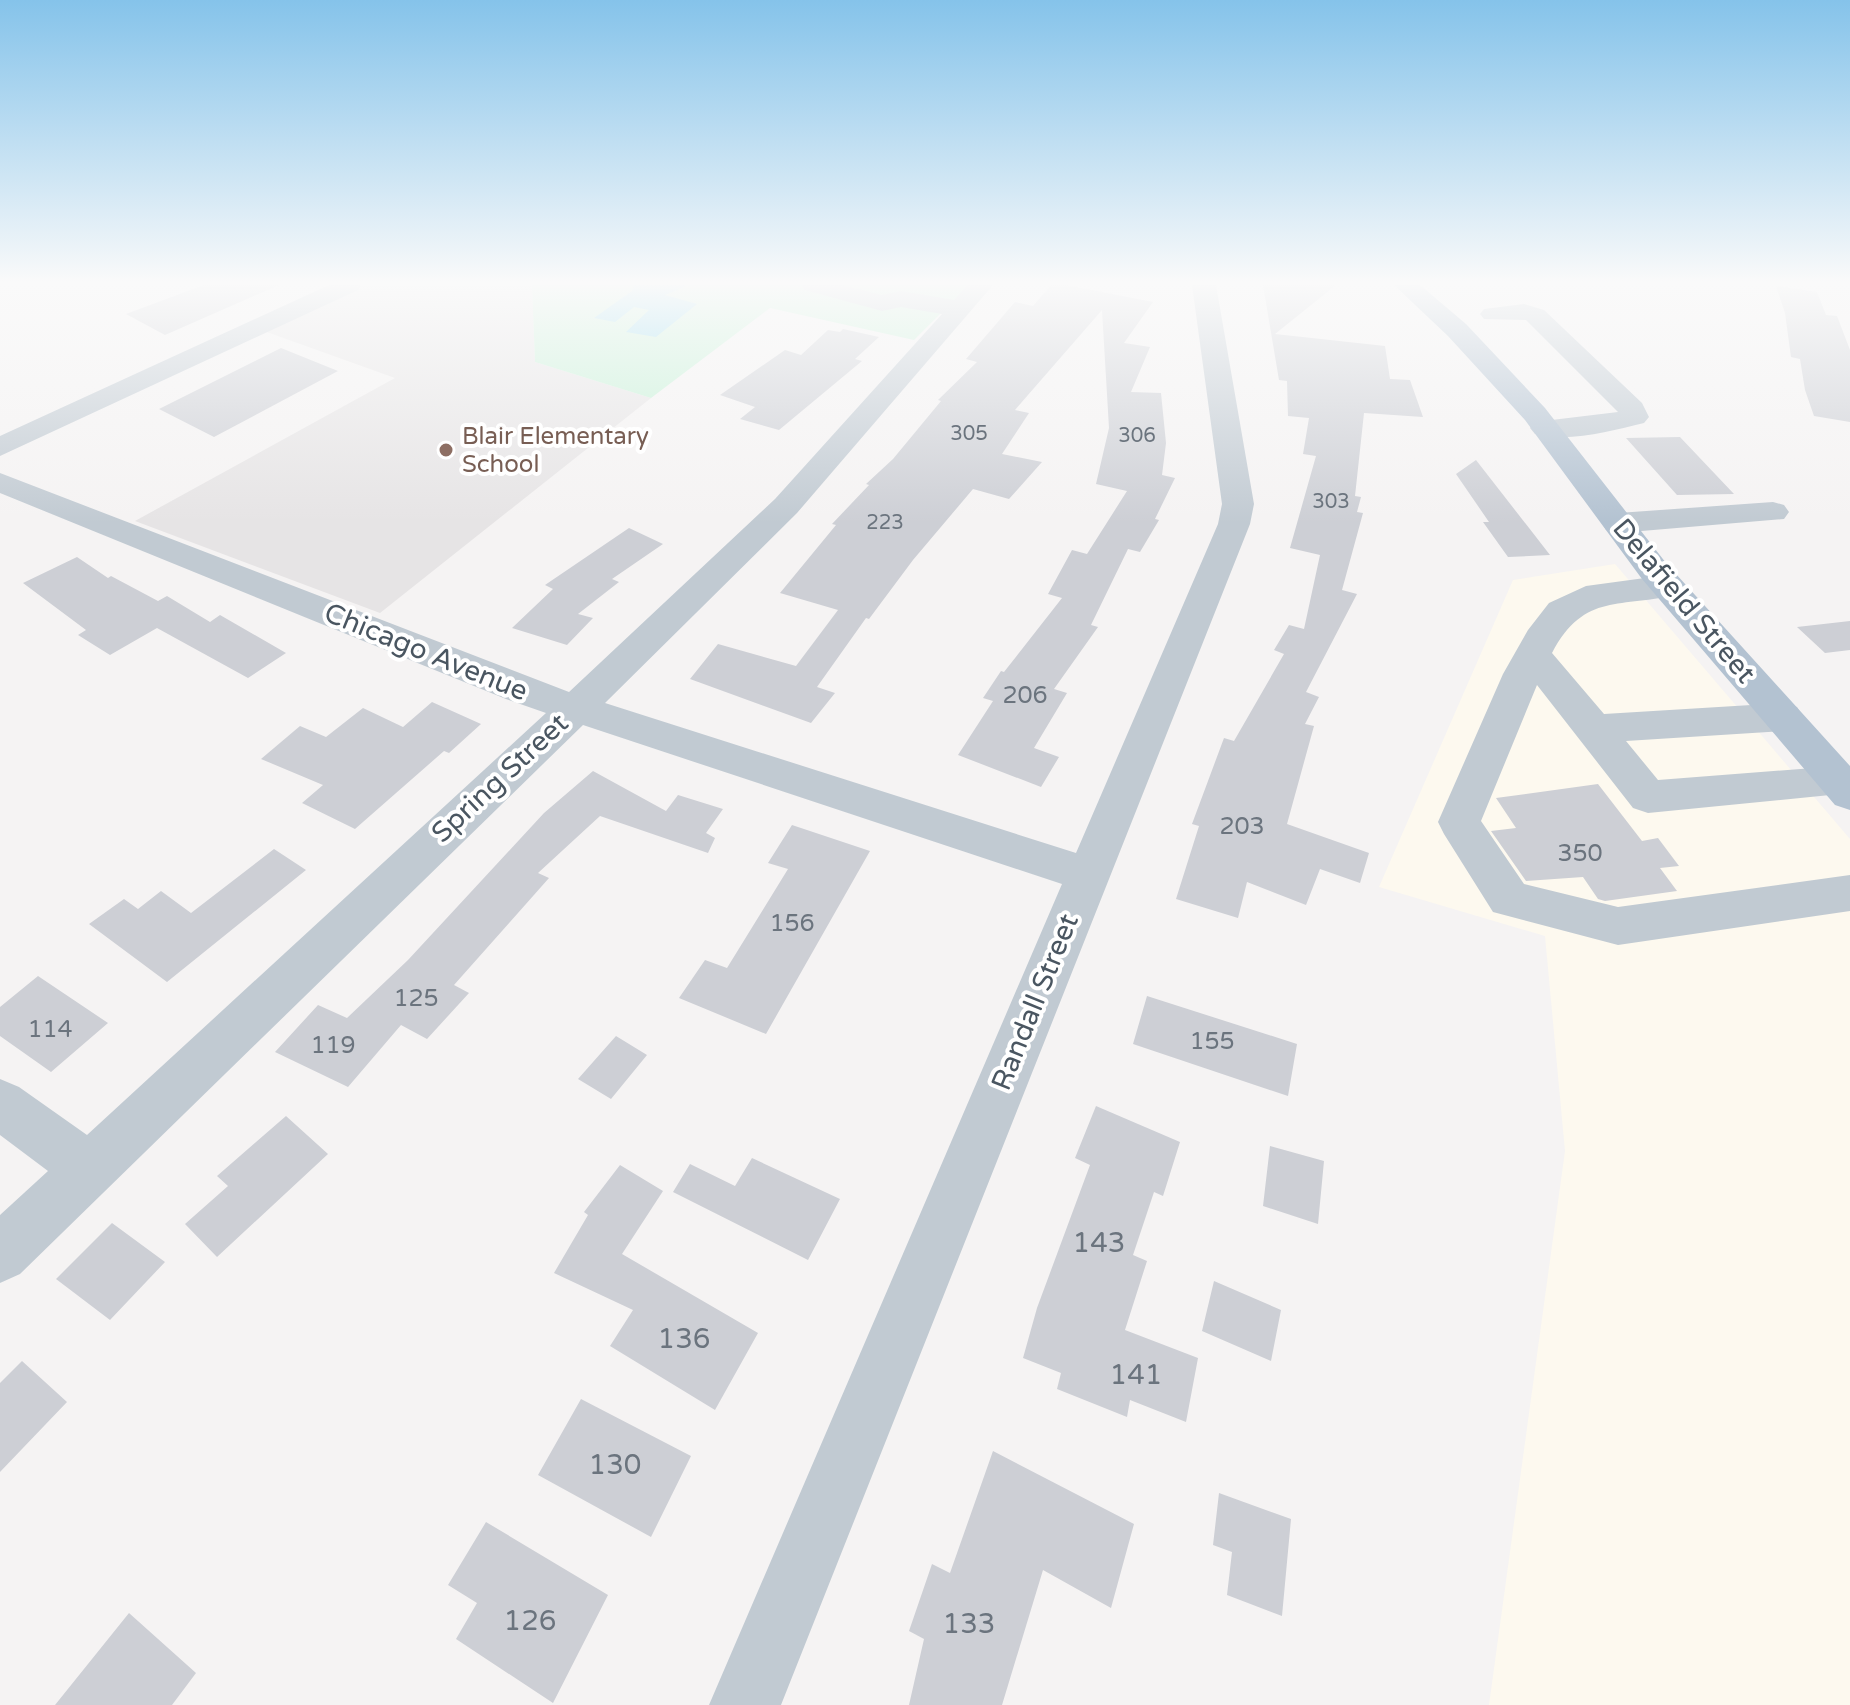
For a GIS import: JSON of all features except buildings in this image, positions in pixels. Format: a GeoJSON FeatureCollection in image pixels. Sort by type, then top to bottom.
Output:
{"type":"FeatureCollection","features":[{"type":"Feature","properties":{"kind":"main road","name":"Delafield Street"},"geometry":{"type":"LineString","coordinates":[[1479,365],[1535,415]]}},
{"type":"Feature","properties":{"kind":"main road","name":"Delafield Street"},"geometry":{"type":"LineString","coordinates":[[1487,365],[1535,415],[1667,586],[1844,788]]}},
{"type":"Feature","properties":{"kind":"street"},"geometry":{"type":"LineString","coordinates":[[0,447],[177,365]]}},
{"type":"Feature","properties":{"kind":"street","name":"Spring Street"},"geometry":{"type":"LineString","coordinates":[[0,1254],[786,506],[911,365]]}},
{"type":"Feature","properties":{"kind":"street","name":"Randall Street"},"geometry":{"type":"LineString","coordinates":[[745,1705],[1234,524],[1238,504],[1216,365]]}},
{"type":"Feature","properties":{"kind":"street"},"geometry":{"type":"LineString","coordinates":[[1535,415],[1604,424],[1634,417],[1632,409],[1586,365]]}},
{"type":"Feature","properties":{"kind":"street"},"geometry":{"type":"LineString","coordinates":[[1581,402],[1604,424]]}},
{"type":"Feature","properties":{"kind":"street","name":"Chicago Avenue"},"geometry":{"type":"LineString","coordinates":[[0,482],[520,690],[1088,875]]}},
{"type":"Feature","properties":{"kind":"street"},"geometry":{"type":"LineString","coordinates":[[1618,523],[1773,512]]}},
{"type":"Feature","properties":{"kind":"street"},"geometry":{"type":"LineString","coordinates":[[1667,586],[1586,597],[1562,611],[1532,654],[1459,822],[1509,899],[1618,926],[1850,893]]}},
{"type":"Feature","properties":{"kind":"street"},"geometry":{"type":"LineString","coordinates":[[1532,654],[1648,797],[1844,788]]}},
{"type":"Feature","properties":{"kind":"street"},"geometry":{"type":"LineString","coordinates":[[1594,729],[1783,717]]}},
{"type":"Feature","properties":{"kind":"street"},"geometry":{"type":"LineString","coordinates":[[0,1104],[90,1169]]}},
{"type":"Feature","properties":{"kind":"shaded area"},"geometry":{"type":"Polygon","coordinates":[[[358,365],[543,365],[651,398],[380,613],[135,521],[395,378],[358,365]]]}},
{"type":"Feature","properties":{"kind":"shaded area"},"geometry":{"type":"Polygon","coordinates":[[[1615,564],[1850,839],[1850,1705],[1489,1705],[1565,1151],[1545,936],[1379,887],[1513,580],[1615,564]]]}},
{"type":"Feature","properties":{"kind":"green space"},"geometry":{"type":"Polygon","coordinates":[[[543,365],[695,365],[651,398],[543,365]]]}},
{"type":"Feature","properties":{"kind":"place","name":"Blair Elementary School"},"geometry":{"type":"Point","coordinates":[446,450]}}]}
